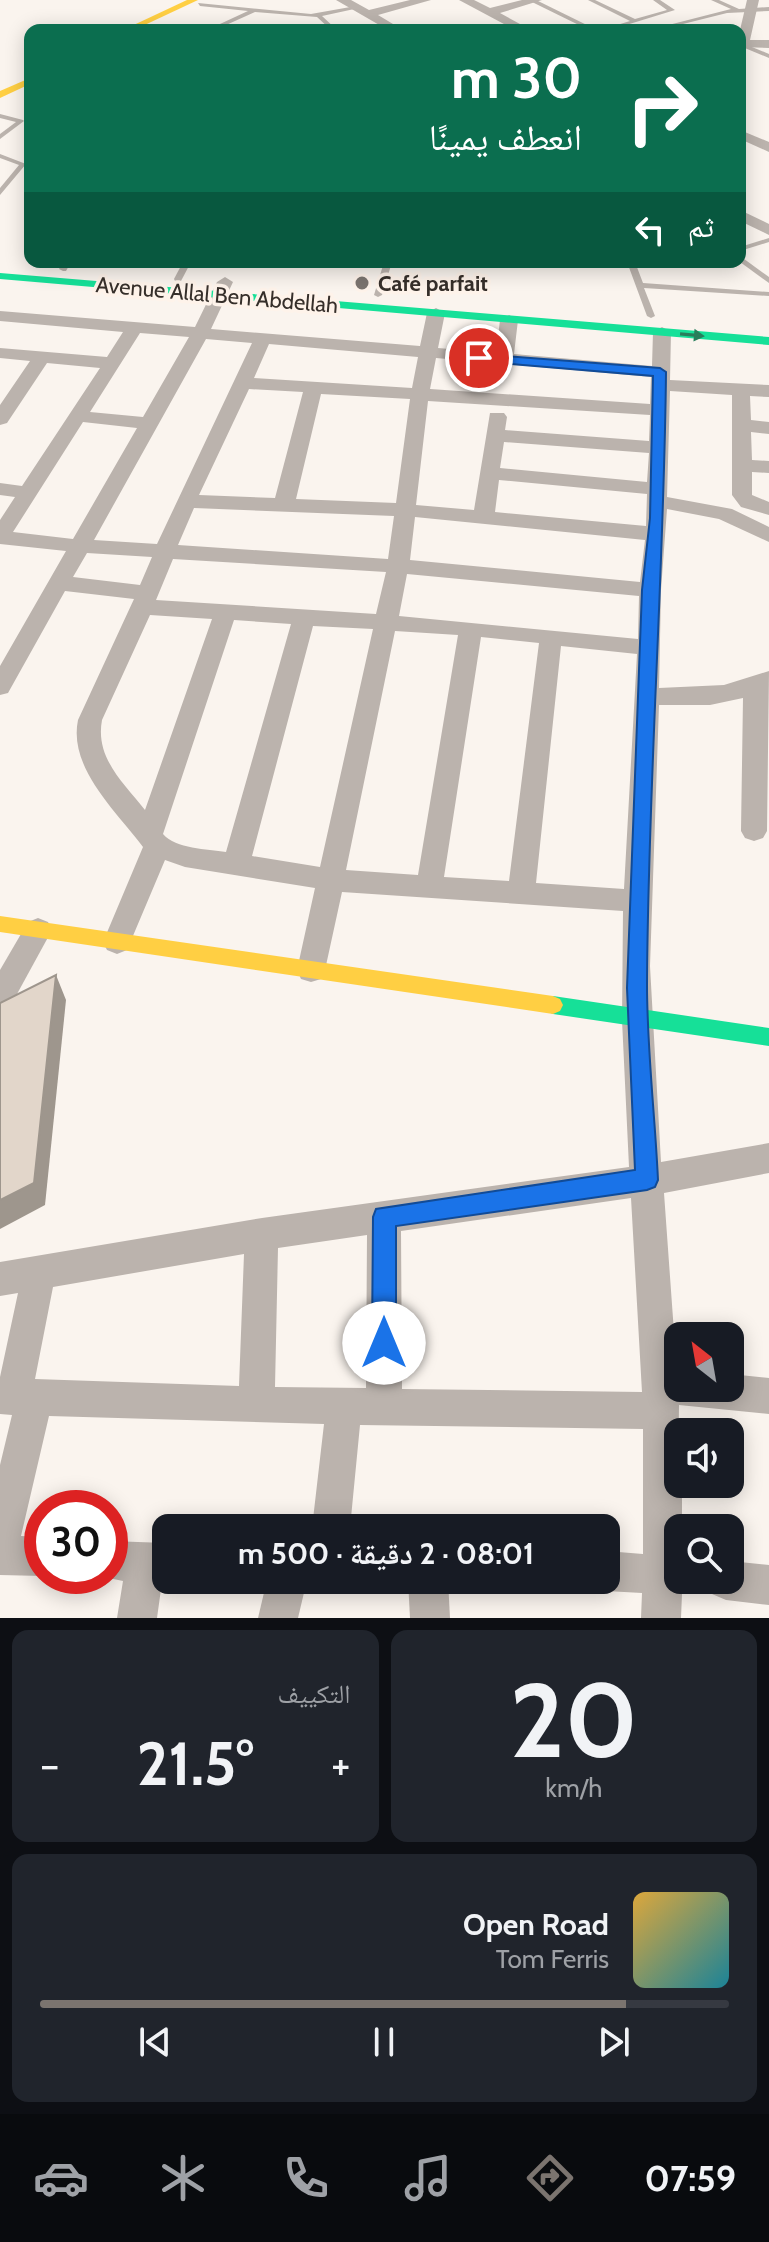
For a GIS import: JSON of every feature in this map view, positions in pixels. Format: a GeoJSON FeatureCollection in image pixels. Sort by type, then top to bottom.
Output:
{"type":"FeatureCollection","features":[{"type":"Feature","properties":{"kind":"street"},"geometry":{"type":"LineString","coordinates":[[342,0],[386,24]]}},
{"type":"Feature","properties":{"kind":"street"},"geometry":{"type":"LineString","coordinates":[[361,11],[425,0]]}},
{"type":"Feature","properties":{"kind":"street"},"geometry":{"type":"LineString","coordinates":[[465,0],[513,24]]}},
{"type":"Feature","properties":{"kind":"street"},"geometry":{"type":"LineString","coordinates":[[489,12],[534,0]]}},
{"type":"Feature","properties":{"kind":"street"},"geometry":{"type":"LineString","coordinates":[[142,24],[201,1]]}},
{"type":"Feature","properties":{"kind":"street"},"geometry":{"type":"LineString","coordinates":[[154,24],[201,1]]}},
{"type":"Feature","properties":{"kind":"street"},"geometry":{"type":"LineString","coordinates":[[746,25],[752,4]]}},
{"type":"Feature","properties":{"kind":"street"},"geometry":{"type":"LineString","coordinates":[[746,43],[769,44]]}},
{"type":"Feature","properties":{"kind":"street"},"geometry":{"type":"LineString","coordinates":[[0,87],[24,76]]}},
{"type":"Feature","properties":{"kind":"street"},"geometry":{"type":"LineString","coordinates":[[0,95],[24,84]]}},
{"type":"Feature","properties":{"kind":"street"},"geometry":{"type":"LineString","coordinates":[[746,137],[769,148]]}},
{"type":"Feature","properties":{"kind":"street"},"geometry":{"type":"LineString","coordinates":[[746,218],[769,230]]}},
{"type":"Feature","properties":{"kind":"street","name":"Avenue Allal Ben Abdellah"},"geometry":{"type":"LineString","coordinates":[[0,264],[24,265]]}},
{"type":"Feature","properties":{"kind":"street","name":"Avenue Allal Ben Abdellah"},"geometry":{"type":"LineString","coordinates":[[124,268],[183,270],[222,289],[509,320],[769,326]]}},
{"type":"Feature","properties":{"kind":"street","name":"Avenue Allal Ben Abdellah"},"geometry":{"type":"LineString","coordinates":[[0,276],[378,295],[657,324],[769,341]]}},
{"type":"Feature","properties":{"kind":"street"},"geometry":{"type":"LineString","coordinates":[[0,687],[201,332],[222,289]]}},
{"type":"Feature","properties":{"kind":"street"},"geometry":{"type":"LineString","coordinates":[[311,970],[398,566],[420,393],[436,313]]}},
{"type":"Feature","properties":{"kind":"street"},"geometry":{"type":"LineString","coordinates":[[0,316],[504,360],[769,391]]}},
{"type":"Feature","properties":{"kind":"street"},"geometry":{"type":"LineString","coordinates":[[504,360],[509,320]]}},
{"type":"Feature","properties":{"kind":"street"},"geometry":{"type":"LineString","coordinates":[[657,324],[660,378],[658,495],[650,590],[637,1017],[647,1180],[664,1345]]}},
{"type":"Feature","properties":{"kind":"street"},"geometry":{"type":"LineString","coordinates":[[136,326],[0,537],[79,546],[398,566],[650,590]]}},
{"type":"Feature","properties":{"kind":"street"},"geometry":{"type":"LineString","coordinates":[[263,339],[163,551],[145,600],[90,720],[87,735],[89,752],[96,765],[153,840],[185,856],[331,880],[639,901]]}},
{"type":"Feature","properties":{"kind":"street"},"geometry":{"type":"LineString","coordinates":[[0,353],[110,363]]}},
{"type":"Feature","properties":{"kind":"street"},"geometry":{"type":"LineString","coordinates":[[0,419],[42,357]]}},
{"type":"Feature","properties":{"kind":"street"},"geometry":{"type":"LineString","coordinates":[[243,383],[660,410]]}},
{"type":"Feature","properties":{"kind":"street"},"geometry":{"type":"LineString","coordinates":[[284,505],[314,386]]}},
{"type":"Feature","properties":{"kind":"street"},"geometry":{"type":"LineString","coordinates":[[741,388],[744,498],[755,506],[769,509]]}},
{"type":"Feature","properties":{"kind":"street"},"geometry":{"type":"LineString","coordinates":[[484,517],[499,398]]}},
{"type":"Feature","properties":{"kind":"street"},"geometry":{"type":"LineString","coordinates":[[77,416],[149,423]]}},
{"type":"Feature","properties":{"kind":"street"},"geometry":{"type":"LineString","coordinates":[[741,425],[769,428]]}},
{"type":"Feature","properties":{"kind":"street"},"geometry":{"type":"LineString","coordinates":[[495,435],[658,448]]}},
{"type":"Feature","properties":{"kind":"street"},"geometry":{"type":"LineString","coordinates":[[742,465],[769,467]]}},
{"type":"Feature","properties":{"kind":"street"},"geometry":{"type":"LineString","coordinates":[[489,473],[658,495],[725,514],[769,535]]}},
{"type":"Feature","properties":{"kind":"street"},"geometry":{"type":"LineString","coordinates":[[0,489],[28,493]]}},
{"type":"Feature","properties":{"kind":"street"},"geometry":{"type":"LineString","coordinates":[[186,501],[405,510],[656,534]]}},
{"type":"Feature","properties":{"kind":"street"},"geometry":{"type":"LineString","coordinates":[[58,583],[226,612],[471,628],[650,648]]}},
{"type":"Feature","properties":{"kind":"street"},"geometry":{"type":"LineString","coordinates":[[117,942],[226,612]]}},
{"type":"Feature","properties":{"kind":"street"},"geometry":{"type":"LineString","coordinates":[[236,864],[304,618]]}},
{"type":"Feature","properties":{"kind":"street"},"geometry":{"type":"LineString","coordinates":[[429,888],[471,628]]}},
{"type":"Feature","properties":{"kind":"street"},"geometry":{"type":"LineString","coordinates":[[521,895],[551,636]]}},
{"type":"Feature","properties":{"kind":"street"},"geometry":{"type":"LineString","coordinates":[[648,696],[692,700],[726,695],[762,683],[762,778],[754,831]]}},
{"type":"Feature","properties":{"kind":"street"},"geometry":{"type":"LineString","coordinates":[[0,924],[769,1037]]}},
{"type":"Feature","properties":{"kind":"street"},"geometry":{"type":"LineString","coordinates":[[0,992],[38,930]]}},
{"type":"Feature","properties":{"kind":"street"},"geometry":{"type":"LineString","coordinates":[[0,1279],[262,1234],[647,1180],[769,1158]]}},
{"type":"Feature","properties":{"kind":"street"},"geometry":{"type":"LineString","coordinates":[[384,1217],[384,1406]]}},
{"type":"Feature","properties":{"kind":"street"},"geometry":{"type":"LineString","coordinates":[[256,1405],[262,1234]]}},
{"type":"Feature","properties":{"kind":"street"},"geometry":{"type":"LineString","coordinates":[[0,1543],[16,1396],[39,1273]]}},
{"type":"Feature","properties":{"kind":"street"},"geometry":{"type":"LineString","coordinates":[[16,1396],[256,1405],[384,1406],[664,1393]]}},
{"type":"Feature","properties":{"kind":"street"},"geometry":{"type":"LineString","coordinates":[[744,1395],[769,1396]]}},
{"type":"Feature","properties":{"kind":"street"},"geometry":{"type":"LineString","coordinates":[[669,1402],[670,1514]]}},
{"type":"Feature","properties":{"kind":"street"},"geometry":{"type":"LineString","coordinates":[[332,1514],[344,1406]]}},
{"type":"Feature","properties":{"kind":"street"},"geometry":{"type":"LineString","coordinates":[[0,1555],[24,1556]]}},
{"type":"Feature","properties":{"kind":"street"},"geometry":{"type":"LineString","coordinates":[[137,1618],[140,1562]]}},
{"type":"Feature","properties":{"kind":"street"},"geometry":{"type":"LineString","coordinates":[[620,1572],[664,1575]]}},
{"type":"Feature","properties":{"kind":"street"},"geometry":{"type":"LineString","coordinates":[[744,1582],[769,1585]]}},
{"type":"Feature","properties":{"kind":"street"},"geometry":{"type":"LineString","coordinates":[[278,1618],[284,1594]]}},
{"type":"Feature","properties":{"kind":"street"},"geometry":{"type":"LineString","coordinates":[[429,1594],[430,1618]]}},
{"type":"Feature","properties":{"kind":"street"},"geometry":{"type":"LineString","coordinates":[[661,1618],[667,1594]]}},
{"type":"Feature","properties":{"kind":"lane"},"geometry":{"type":"LineString","coordinates":[[534,0],[582,24]]}},
{"type":"Feature","properties":{"kind":"lane"},"geometry":{"type":"LineString","coordinates":[[591,0],[635,21]]}},
{"type":"Feature","properties":{"kind":"lane"},"geometry":{"type":"LineString","coordinates":[[625,24],[672,10],[656,0]]}},
{"type":"Feature","properties":{"kind":"lane"},"geometry":{"type":"LineString","coordinates":[[714,0],[736,9]]}},
{"type":"Feature","properties":{"kind":"lane"},"geometry":{"type":"LineString","coordinates":[[201,1],[319,16],[361,11]]}},
{"type":"Feature","properties":{"kind":"lane"},"geometry":{"type":"LineString","coordinates":[[676,24],[752,4],[769,9]]}},
{"type":"Feature","properties":{"kind":"lane"},"geometry":{"type":"LineString","coordinates":[[223,24],[254,10]]}},
{"type":"Feature","properties":{"kind":"lane"},"geometry":{"type":"LineString","coordinates":[[319,16],[328,24]]}},
{"type":"Feature","properties":{"kind":"lane"},"geometry":{"type":"LineString","coordinates":[[746,45],[769,56]]}},
{"type":"Feature","properties":{"kind":"lane"},"geometry":{"type":"LineString","coordinates":[[0,116],[21,121]]}},
{"type":"Feature","properties":{"kind":"lane"},"geometry":{"type":"LineString","coordinates":[[0,137],[24,120]]}},
{"type":"Feature","properties":{"kind":"lane"},"geometry":{"type":"LineString","coordinates":[[0,156],[24,164]]}},
{"type":"Feature","properties":{"kind":"lane"},"geometry":{"type":"LineString","coordinates":[[0,193],[24,168]]}},
{"type":"Feature","properties":{"kind":"lane"},"geometry":{"type":"LineString","coordinates":[[746,247],[769,240]]}},
{"type":"Feature","properties":{"kind":"lane"},"geometry":{"type":"LineString","coordinates":[[746,263],[769,281]]}},
{"type":"Feature","properties":{"kind":"lane"},"geometry":{"type":"LineString","coordinates":[[378,295],[386,268]]}},
{"type":"Feature","properties":{"kind":"lane"},"geometry":{"type":"LineString","coordinates":[[634,268],[657,324]]}},
{"type":"Feature","properties":{"kind":"lane"},"geometry":{"type":"LineString","coordinates":[[641,285],[769,294]]}},
{"type":"Feature","properties":{"kind":"building"},"geometry":{"type":"Polygon","coordinates":[[[56,975],[34,1183],[0,1200],[0,1003],[56,975]]]}},
{"type":"Feature","properties":{"kind":"traffic: fast"},"geometry":{"type":"LineString","coordinates":[[0,276],[769,341]]}},
{"type":"Feature","properties":{"kind":"traffic: fast"},"geometry":{"type":"LineString","coordinates":[[553,1005],[769,1037]]}},
{"type":"Feature","properties":{"kind":"traffic: slow"},"geometry":{"type":"LineString","coordinates":[[140,24],[194,0]]}},
{"type":"Feature","properties":{"kind":"traffic: slow"},"geometry":{"type":"LineString","coordinates":[[0,95],[24,84]]}},
{"type":"Feature","properties":{"kind":"traffic: slow"},"geometry":{"type":"LineString","coordinates":[[0,924],[553,1005]]}},
{"type":"Feature","properties":{"kind":"place","name":"Café parfait"},"geometry":{"type":"Point","coordinates":[362,283]}},
{"type":"Feature","properties":{"kind":"route"},"geometry":{"type":"LineString","coordinates":[[384,1343],[384,1217],[647,1180],[637,988],[650,590],[657,518],[660,372],[479,358]]}}]}
